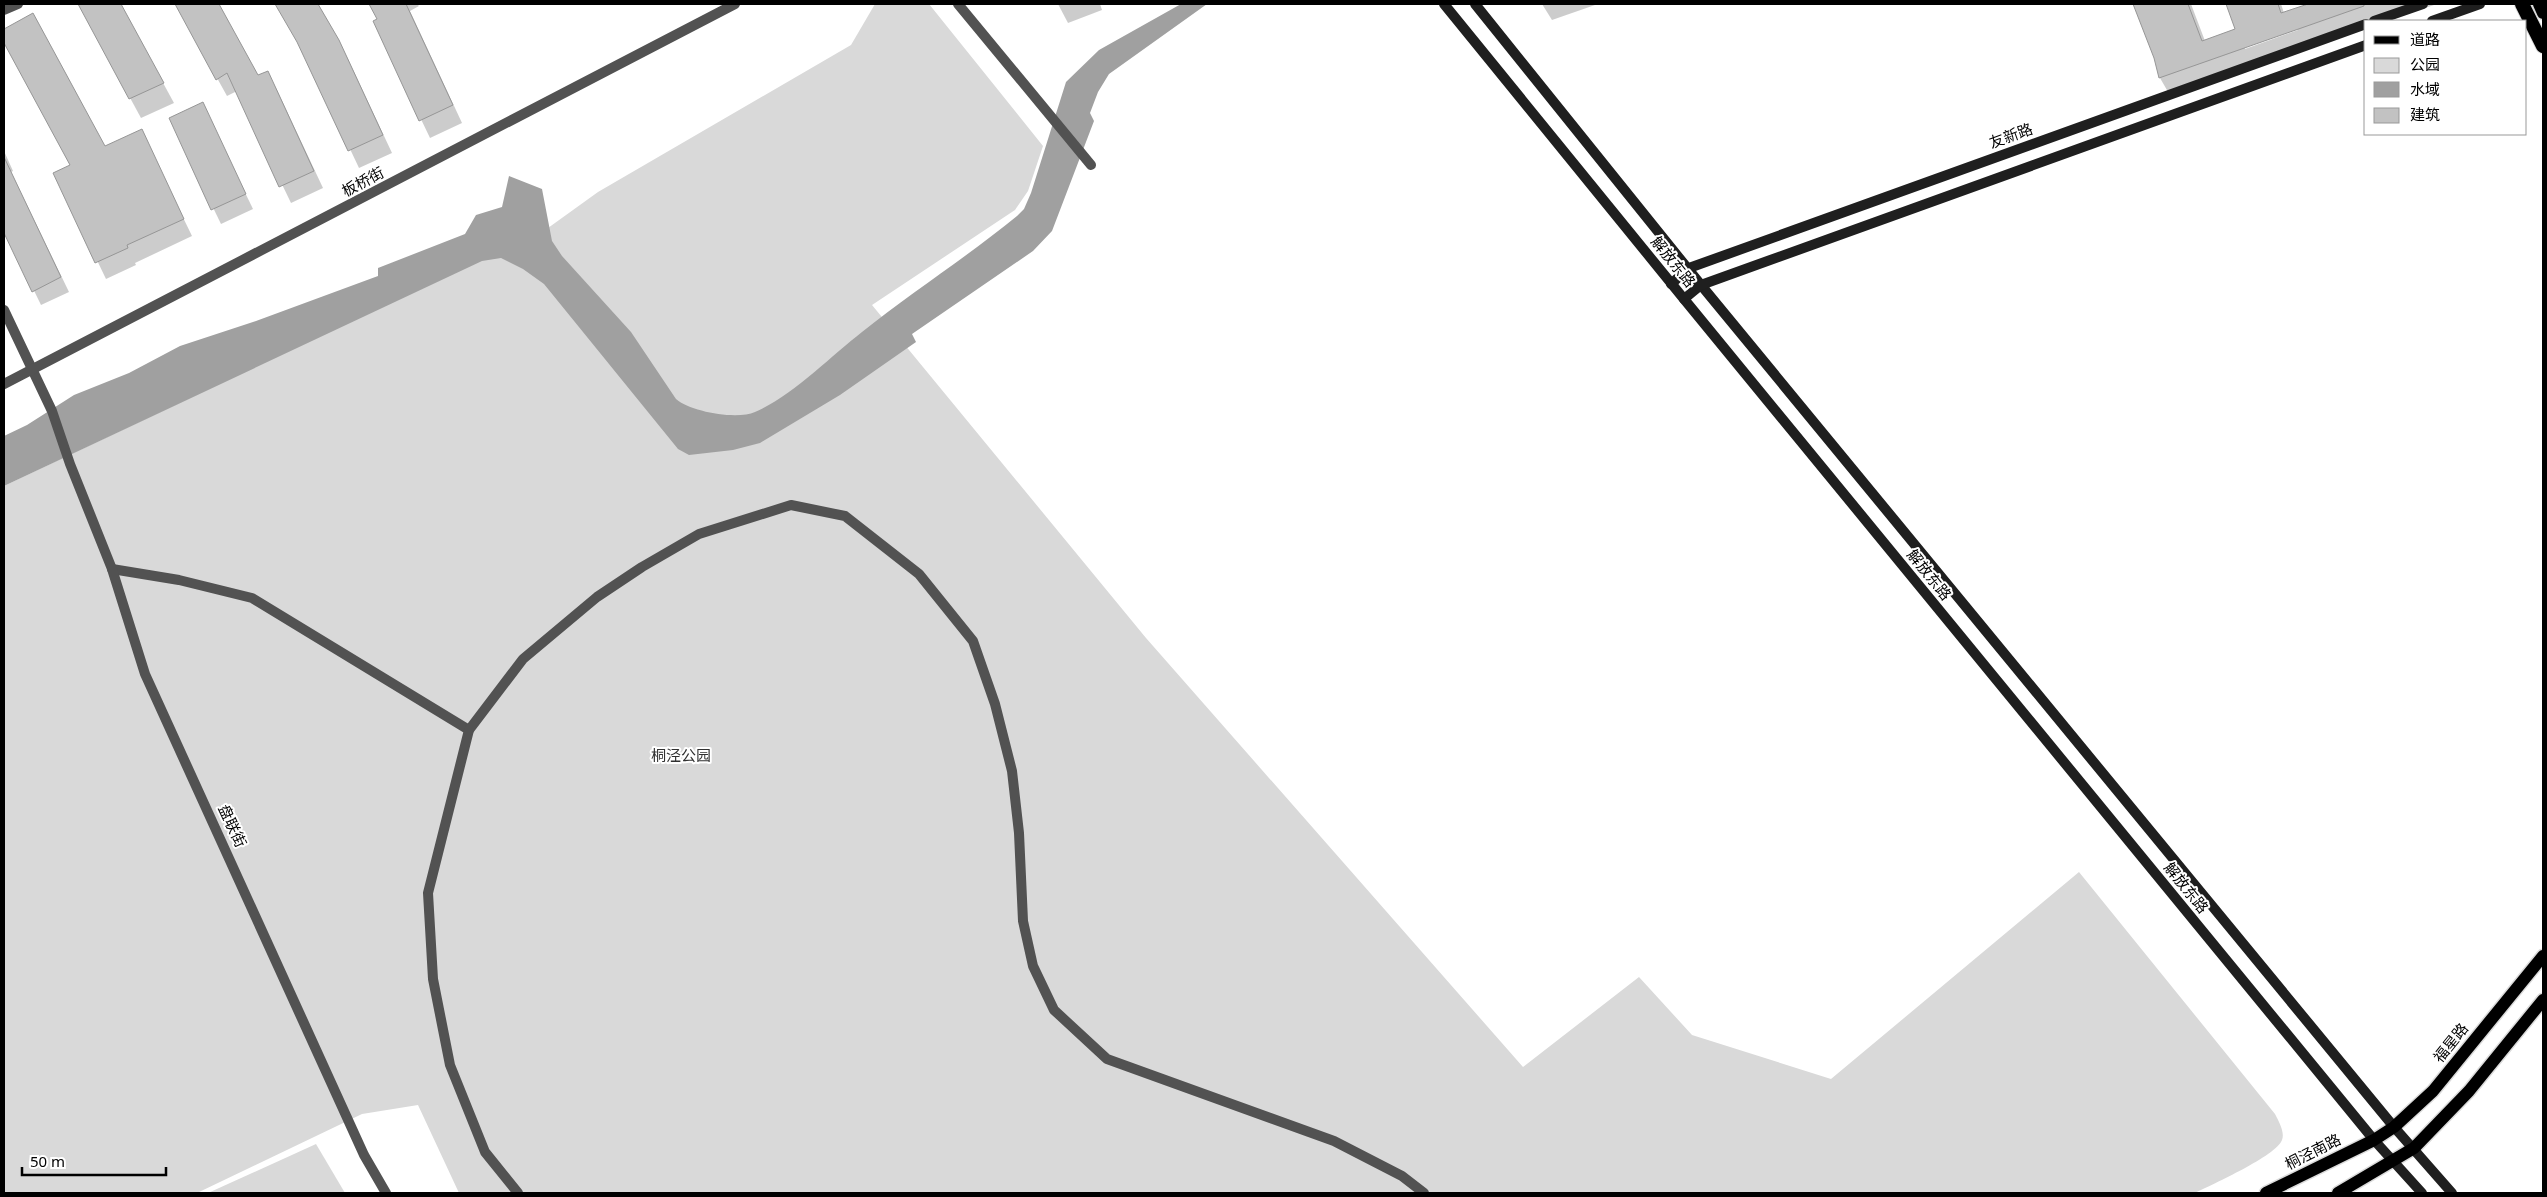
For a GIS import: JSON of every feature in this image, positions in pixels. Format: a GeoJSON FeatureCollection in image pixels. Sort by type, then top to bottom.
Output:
{"type":"FeatureCollection","features":[{"type":"Feature","properties":{"kind":"highway"},"geometry":{"type":"LineString","coordinates":[[2522,4],[2543,46]]}},
{"type":"Feature","properties":{"kind":"main road","name":"解放东路"},"geometry":{"type":"LineString","coordinates":[[1444,4],[1671,284],[2374,1140],[2422,1193]]}},
{"type":"Feature","properties":{"kind":"main road","name":"解放东路"},"geometry":{"type":"LineString","coordinates":[[1475,4],[1701,285],[2394,1127],[2452,1193]]}},
{"type":"Feature","properties":{"kind":"main road"},"geometry":{"type":"LineString","coordinates":[[2377,20],[2423,4]]}},
{"type":"Feature","properties":{"kind":"main road"},"geometry":{"type":"LineString","coordinates":[[2435,20],[2480,4]]}},
{"type":"Feature","properties":{"kind":"main road"},"geometry":{"type":"LineString","coordinates":[[2538,4],[2543,13]]}},
{"type":"Feature","properties":{"kind":"main road","name":"友新路"},"geometry":{"type":"LineString","coordinates":[[1671,284],[1689,268],[2364,25]]}},
{"type":"Feature","properties":{"kind":"main road"},"geometry":{"type":"LineString","coordinates":[[1684,299],[1701,285],[2364,46]]}},
{"type":"Feature","properties":{"kind":"main road","name":"福星路"},"geometry":{"type":"LineString","coordinates":[[2374,1140],[2394,1127],[2433,1090],[2543,956]]}},
{"type":"Feature","properties":{"kind":"main road"},"geometry":{"type":"LineString","coordinates":[[2338,1193],[2395,1161],[2414,1148],[2469,1090],[2543,1000]]}},
{"type":"Feature","properties":{"kind":"main road","name":"桐泾南路"},"geometry":{"type":"LineString","coordinates":[[2266,1193],[2374,1140]]}},
{"type":"Feature","properties":{"kind":"street"},"geometry":{"type":"LineString","coordinates":[[4,10],[18,4]]}},
{"type":"Feature","properties":{"kind":"street","name":"板桥街"},"geometry":{"type":"LineString","coordinates":[[4,384],[33,371],[735,4]]}},
{"type":"Feature","properties":{"kind":"street"},"geometry":{"type":"LineString","coordinates":[[958,4],[1091,165]]}},
{"type":"Feature","properties":{"kind":"street","name":"盘联街"},"geometry":{"type":"LineString","coordinates":[[4,310],[52,411],[70,464],[112,569],[145,674],[364,1155],[386,1193]]}},
{"type":"Feature","properties":{"kind":"street"},"geometry":{"type":"LineString","coordinates":[[518,1193],[485,1152],[450,1065],[433,979],[428,893],[469,730],[523,659],[597,597],[642,567],[699,534],[791,505],[845,516],[919,574],[973,641],[995,704],[1012,771],[1025,930],[1033,966],[1054,1010],[1107,1059],[1334,1141],[1402,1176],[1424,1193]]}},
{"type":"Feature","properties":{"kind":"street"},"geometry":{"type":"LineString","coordinates":[[112,569],[179,580],[252,598],[469,730]]}},
{"type":"Feature","properties":{"kind":"green space","name":"桐泾公园"},"geometry":{"type":"Polygon","coordinates":[[[875,4],[929,4],[1043,146],[1028,191],[1015,210],[872,305],[1146,638],[1523,1067],[1639,977],[1692,1035],[1831,1079],[2079,872],[2275,1114],[2283,1134],[2282,1140],[2277,1147],[2243,1169],[2195,1193],[459,1193],[418,1105],[362,1114],[197,1193],[4,1193],[4,486],[548,228],[598,192],[851,45],[875,4]]]}},
{"type":"Feature","properties":{"kind":"green space"},"geometry":{"type":"Polygon","coordinates":[[[316,1144],[345,1193],[208,1193],[316,1144]]]}},
{"type":"Feature","properties":{"kind":"water"},"geometry":{"type":"Polygon","coordinates":[[[1181,4],[1207,4],[1109,74],[1098,92],[1090,113],[1094,121],[1052,231],[1033,251],[912,334],[916,342],[840,395],[760,443],[733,450],[689,455],[678,449],[544,284],[523,269],[501,258],[482,261],[4,486],[4,436],[27,425],[74,395],[129,373],[180,346],[256,321],[378,276],[378,268],[465,234],[476,215],[502,207],[509,176],[542,189],[552,241],[562,256],[631,332],[676,399],[692,408],[726,415],[755,412],[783,397],[881,317],[1017,216],[1024,209],[1031,193],[1066,82],[1099,50],[1181,4]]]}},
{"type":"Feature","properties":{"kind":"building"},"geometry":{"type":"Polygon","coordinates":[[[78,4],[121,4],[164,83],[129,99],[78,4]]]}},
{"type":"Feature","properties":{"kind":"building"},"geometry":{"type":"Polygon","coordinates":[[[175,4],[219,4],[258,75],[268,71],[314,171],[279,187],[227,73],[216,80],[175,4]]]}},
{"type":"Feature","properties":{"kind":"building"},"geometry":{"type":"Polygon","coordinates":[[[275,4],[318,4],[339,40],[383,135],[348,151],[297,42],[275,4]]]}},
{"type":"Feature","properties":{"kind":"building"},"geometry":{"type":"Polygon","coordinates":[[[369,4],[406,4],[453,105],[419,121],[373,21],[377,19],[369,4]]]}},
{"type":"Feature","properties":{"kind":"building"},"geometry":{"type":"Polygon","coordinates":[[[2133,4],[2188,4],[2202,41],[2235,29],[2226,4],[2278,4],[2281,13],[2308,4],[2364,4],[2364,6],[2159,78],[2154,58],[2133,4]]]}},
{"type":"Feature","properties":{"kind":"building"},"geometry":{"type":"Polygon","coordinates":[[[33,13],[105,146],[142,129],[184,219],[127,245],[128,248],[95,263],[53,173],[70,165],[4,43],[4,29],[33,13]]]}},
{"type":"Feature","properties":{"kind":"building"},"geometry":{"type":"Polygon","coordinates":[[[203,102],[246,194],[211,210],[169,118],[203,102]]]}},
{"type":"Feature","properties":{"kind":"building"},"geometry":{"type":"Polygon","coordinates":[[[4,157],[61,277],[32,292],[4,233],[4,157]]]}}]}
